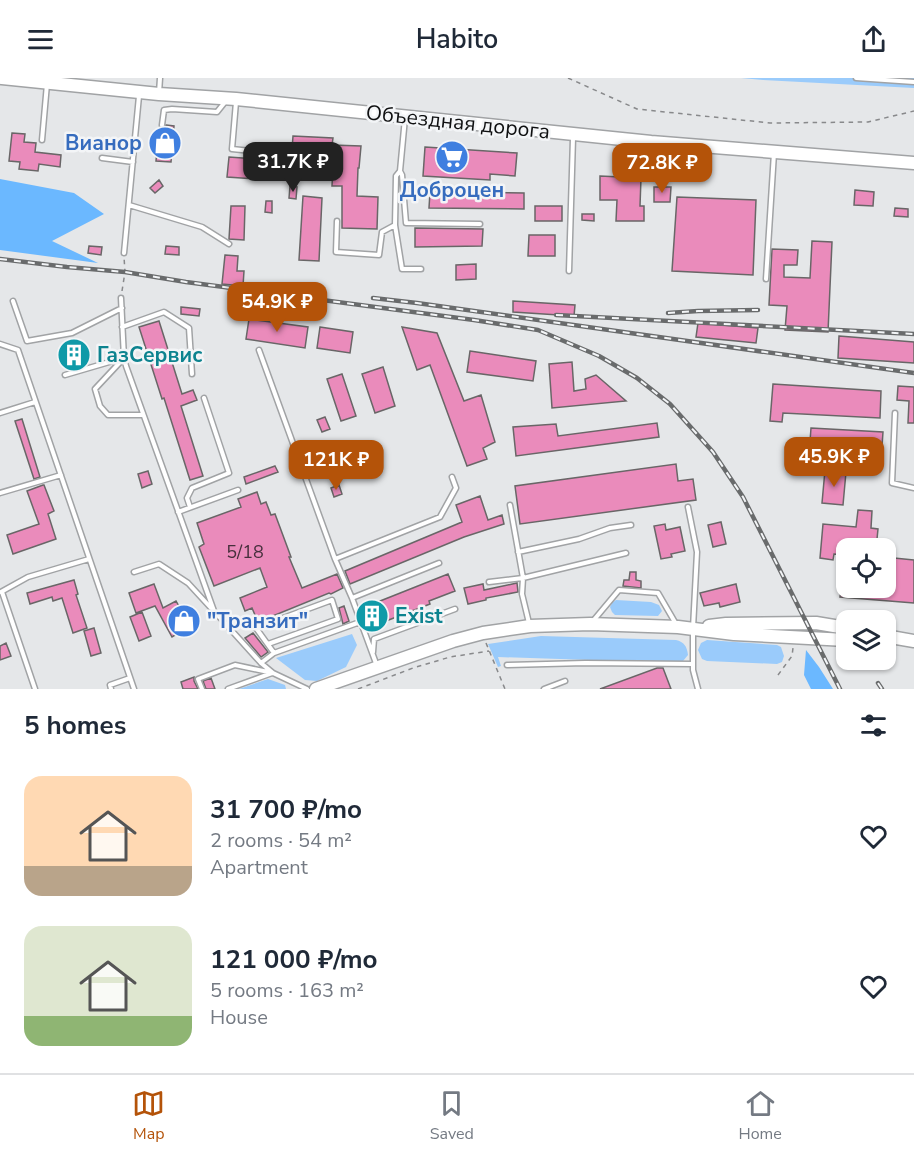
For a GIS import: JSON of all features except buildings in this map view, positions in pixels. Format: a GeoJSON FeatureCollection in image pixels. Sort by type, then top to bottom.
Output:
{"type":"FeatureCollection","features":[{"type":"Feature","properties":{"kind":"main road","name":"Объездная дорога"},"geometry":{"type":"LineString","coordinates":[[2,78],[573,134],[914,163]]}},
{"type":"Feature","properties":{"kind":"main road"},"geometry":{"type":"LineString","coordinates":[[693,628],[726,624],[816,623],[836,626]]}},
{"type":"Feature","properties":{"kind":"main road"},"geometry":{"type":"LineString","coordinates":[[315,689],[376,661],[483,633],[530,626],[590,624],[678,627],[734,634],[836,639]]}},
{"type":"Feature","properties":{"kind":"main road"},"geometry":{"type":"LineString","coordinates":[[896,638],[914,641]]}},
{"type":"Feature","properties":{"kind":"main road"},"geometry":{"type":"LineString","coordinates":[[896,641],[914,641]]}},
{"type":"Feature","properties":{"kind":"lane"},"geometry":{"type":"LineString","coordinates":[[159,94],[160,78]]}},
{"type":"Feature","properties":{"kind":"lane"},"geometry":{"type":"LineString","coordinates":[[856,78],[914,82]]}},
{"type":"Feature","properties":{"kind":"lane"},"geometry":{"type":"LineString","coordinates":[[42,140],[47,83]]}},
{"type":"Feature","properties":{"kind":"lane"},"geometry":{"type":"LineString","coordinates":[[124,253],[140,92]]}},
{"type":"Feature","properties":{"kind":"lane"},"geometry":{"type":"LineString","coordinates":[[162,125],[164,110],[217,112],[231,99]]}},
{"type":"Feature","properties":{"kind":"lane"},"geometry":{"type":"LineString","coordinates":[[231,99],[232,149],[262,152]]}},
{"type":"Feature","properties":{"kind":"lane"},"geometry":{"type":"LineString","coordinates":[[405,117],[400,171],[406,224],[480,224]]}},
{"type":"Feature","properties":{"kind":"lane"},"geometry":{"type":"LineString","coordinates":[[569,271],[573,134]]}},
{"type":"Feature","properties":{"kind":"lane"},"geometry":{"type":"LineString","coordinates":[[766,279],[774,152]]}},
{"type":"Feature","properties":{"kind":"lane"},"geometry":{"type":"LineString","coordinates":[[102,158],[133,162]]}},
{"type":"Feature","properties":{"kind":"lane"},"geometry":{"type":"LineString","coordinates":[[400,171],[396,176],[394,225],[402,270],[421,269]]}},
{"type":"Feature","properties":{"kind":"lane"},"geometry":{"type":"LineString","coordinates":[[129,205],[202,227],[229,244]]}},
{"type":"Feature","properties":{"kind":"lane"},"geometry":{"type":"LineString","coordinates":[[337,221],[336,252],[379,255],[382,232],[394,225]]}},
{"type":"Feature","properties":{"kind":"lane"},"geometry":{"type":"LineString","coordinates":[[121,298],[124,358],[142,416],[214,611]]}},
{"type":"Feature","properties":{"kind":"lane"},"geometry":{"type":"LineString","coordinates":[[13,302],[27,341],[72,333],[122,308]]}},
{"type":"Feature","properties":{"kind":"lane"},"geometry":{"type":"LineString","coordinates":[[122,327],[164,312],[189,328],[192,374]]}},
{"type":"Feature","properties":{"kind":"lane"},"geometry":{"type":"LineString","coordinates":[[0,344],[18,350],[134,689]]}},
{"type":"Feature","properties":{"kind":"lane"},"geometry":{"type":"LineString","coordinates":[[259,350],[335,559],[376,661]]}},
{"type":"Feature","properties":{"kind":"lane"},"geometry":{"type":"LineString","coordinates":[[65,375],[124,358]]}},
{"type":"Feature","properties":{"kind":"lane"},"geometry":{"type":"LineString","coordinates":[[124,358],[95,389],[100,406],[108,415],[142,416]]}},
{"type":"Feature","properties":{"kind":"lane"},"geometry":{"type":"LineString","coordinates":[[190,507],[187,498],[192,488],[229,473],[204,398]]}},
{"type":"Feature","properties":{"kind":"lane"},"geometry":{"type":"LineString","coordinates":[[0,414],[35,402]]}},
{"type":"Feature","properties":{"kind":"lane"},"geometry":{"type":"LineString","coordinates":[[895,413],[892,483],[914,488]]}},
{"type":"Feature","properties":{"kind":"lane"},"geometry":{"type":"LineString","coordinates":[[0,494],[61,476]]}},
{"type":"Feature","properties":{"kind":"lane"},"geometry":{"type":"LineString","coordinates":[[335,559],[440,517],[456,488],[452,477]]}},
{"type":"Feature","properties":{"kind":"lane"},"geometry":{"type":"LineString","coordinates":[[178,512],[238,490]]}},
{"type":"Feature","properties":{"kind":"lane"},"geometry":{"type":"LineString","coordinates":[[510,505],[523,578],[522,594],[530,626]]}},
{"type":"Feature","properties":{"kind":"lane"},"geometry":{"type":"LineString","coordinates":[[688,507],[697,552],[693,670],[698,689]]}},
{"type":"Feature","properties":{"kind":"lane"},"geometry":{"type":"LineString","coordinates":[[518,552],[579,539],[610,528],[631,525]]}},
{"type":"Feature","properties":{"kind":"lane"},"geometry":{"type":"LineString","coordinates":[[489,582],[523,578],[626,553]]}},
{"type":"Feature","properties":{"kind":"lane"},"geometry":{"type":"LineString","coordinates":[[35,689],[1,592],[28,577],[89,559]]}},
{"type":"Feature","properties":{"kind":"lane"},"geometry":{"type":"LineString","coordinates":[[352,598],[439,563]]}},
{"type":"Feature","properties":{"kind":"lane"},"geometry":{"type":"LineString","coordinates":[[134,572],[159,564],[188,584],[273,673]]}},
{"type":"Feature","properties":{"kind":"lane"},"geometry":{"type":"LineString","coordinates":[[590,624],[619,590],[658,592],[678,627]]}},
{"type":"Feature","properties":{"kind":"lane"},"geometry":{"type":"LineString","coordinates":[[268,644],[338,619],[332,600],[256,628],[274,653]]}},
{"type":"Feature","properties":{"kind":"lane"},"geometry":{"type":"LineString","coordinates":[[376,661],[374,639],[455,609]]}},
{"type":"Feature","properties":{"kind":"lane"},"geometry":{"type":"LineString","coordinates":[[261,663],[274,653],[360,622]]}},
{"type":"Feature","properties":{"kind":"lane"},"geometry":{"type":"LineString","coordinates":[[507,665],[693,664]]}},
{"type":"Feature","properties":{"kind":"lane"},"geometry":{"type":"LineString","coordinates":[[202,689],[198,679],[235,665],[273,673],[307,689]]}},
{"type":"Feature","properties":{"kind":"lane"},"geometry":{"type":"LineString","coordinates":[[228,689],[273,673]]}},
{"type":"Feature","properties":{"kind":"lane"},"geometry":{"type":"LineString","coordinates":[[111,689],[110,686],[130,678]]}},
{"type":"Feature","properties":{"kind":"lane"},"geometry":{"type":"LineString","coordinates":[[544,689],[565,681]]}},
{"type":"Feature","properties":{"kind":"path"},"geometry":{"type":"LineString","coordinates":[[568,78],[637,109],[770,123],[868,122],[914,111]]}},
{"type":"Feature","properties":{"kind":"path"},"geometry":{"type":"LineString","coordinates":[[121,298],[125,272],[124,253]]}},
{"type":"Feature","properties":{"kind":"path"},"geometry":{"type":"LineString","coordinates":[[777,675],[792,656],[794,637]]}},
{"type":"Feature","properties":{"kind":"path"},"geometry":{"type":"LineString","coordinates":[[486,643],[505,689]]}},
{"type":"Feature","properties":{"kind":"path"},"geometry":{"type":"LineString","coordinates":[[358,689],[450,657],[489,651]]}},
{"type":"Feature","properties":{"kind":"shaded area"},"geometry":{"type":"Polygon","coordinates":[[[741,78],[914,78],[914,88],[763,80],[741,78]]]}},
{"type":"Feature","properties":{"kind":"shaded area"},"geometry":{"type":"Polygon","coordinates":[[[0,179],[74,193],[104,214],[52,241],[98,263],[0,250],[0,179]]]}},
{"type":"Feature","properties":{"kind":"shaded area"},"geometry":{"type":"Polygon","coordinates":[[[616,600],[651,602],[659,605],[662,611],[658,616],[615,615],[610,607],[616,600]]]}},
{"type":"Feature","properties":{"kind":"shaded area"},"geometry":{"type":"Polygon","coordinates":[[[352,634],[357,645],[346,667],[317,681],[305,680],[276,658],[352,634]]]}},
{"type":"Feature","properties":{"kind":"shaded area"},"geometry":{"type":"Polygon","coordinates":[[[541,636],[676,640],[685,645],[688,655],[679,663],[498,657],[501,666],[498,667],[488,644],[541,636]]]}},
{"type":"Feature","properties":{"kind":"shaded area"},"geometry":{"type":"Polygon","coordinates":[[[707,640],[777,645],[781,647],[784,656],[782,662],[777,664],[707,661],[702,659],[698,650],[701,643],[707,640]]]}},
{"type":"Feature","properties":{"kind":"shaded area"},"geometry":{"type":"Polygon","coordinates":[[[806,650],[833,689],[811,689],[804,675],[806,650]]]}},
{"type":"Feature","properties":{"kind":"shaded area"},"geometry":{"type":"Polygon","coordinates":[[[268,679],[285,685],[286,689],[239,689],[268,679]]]}},
{"type":"Feature","properties":{"kind":"railway"},"geometry":{"type":"LineString","coordinates":[[0,259],[125,272],[538,330],[599,356],[637,378],[670,404],[713,452],[743,497],[840,689]]}},
{"type":"Feature","properties":{"kind":"railway"},"geometry":{"type":"LineString","coordinates":[[373,298],[914,373]]}},
{"type":"Feature","properties":{"kind":"railway"},"geometry":{"type":"LineString","coordinates":[[668,313],[758,310]]}},
{"type":"Feature","properties":{"kind":"railway"},"geometry":{"type":"LineString","coordinates":[[556,315],[914,334]]}},
{"type":"Feature","properties":{"kind":"railway"},"geometry":{"type":"LineString","coordinates":[[878,683],[882,689]]}},
{"type":"Feature","properties":{"kind":"place","name":"Вианор"},"geometry":{"type":"Point","coordinates":[165,143]}},
{"type":"Feature","properties":{"kind":"place","name":"Доброцен"},"geometry":{"type":"Point","coordinates":[452,157]}},
{"type":"Feature","properties":{"kind":"place","name":"ГазСервис"},"geometry":{"type":"Point","coordinates":[74,355]}},
{"type":"Feature","properties":{"kind":"place","name":"Exist"},"geometry":{"type":"Point","coordinates":[372,616]}},
{"type":"Feature","properties":{"kind":"place","name":"\"Транзит\""},"geometry":{"type":"Point","coordinates":[184,621]}}]}
